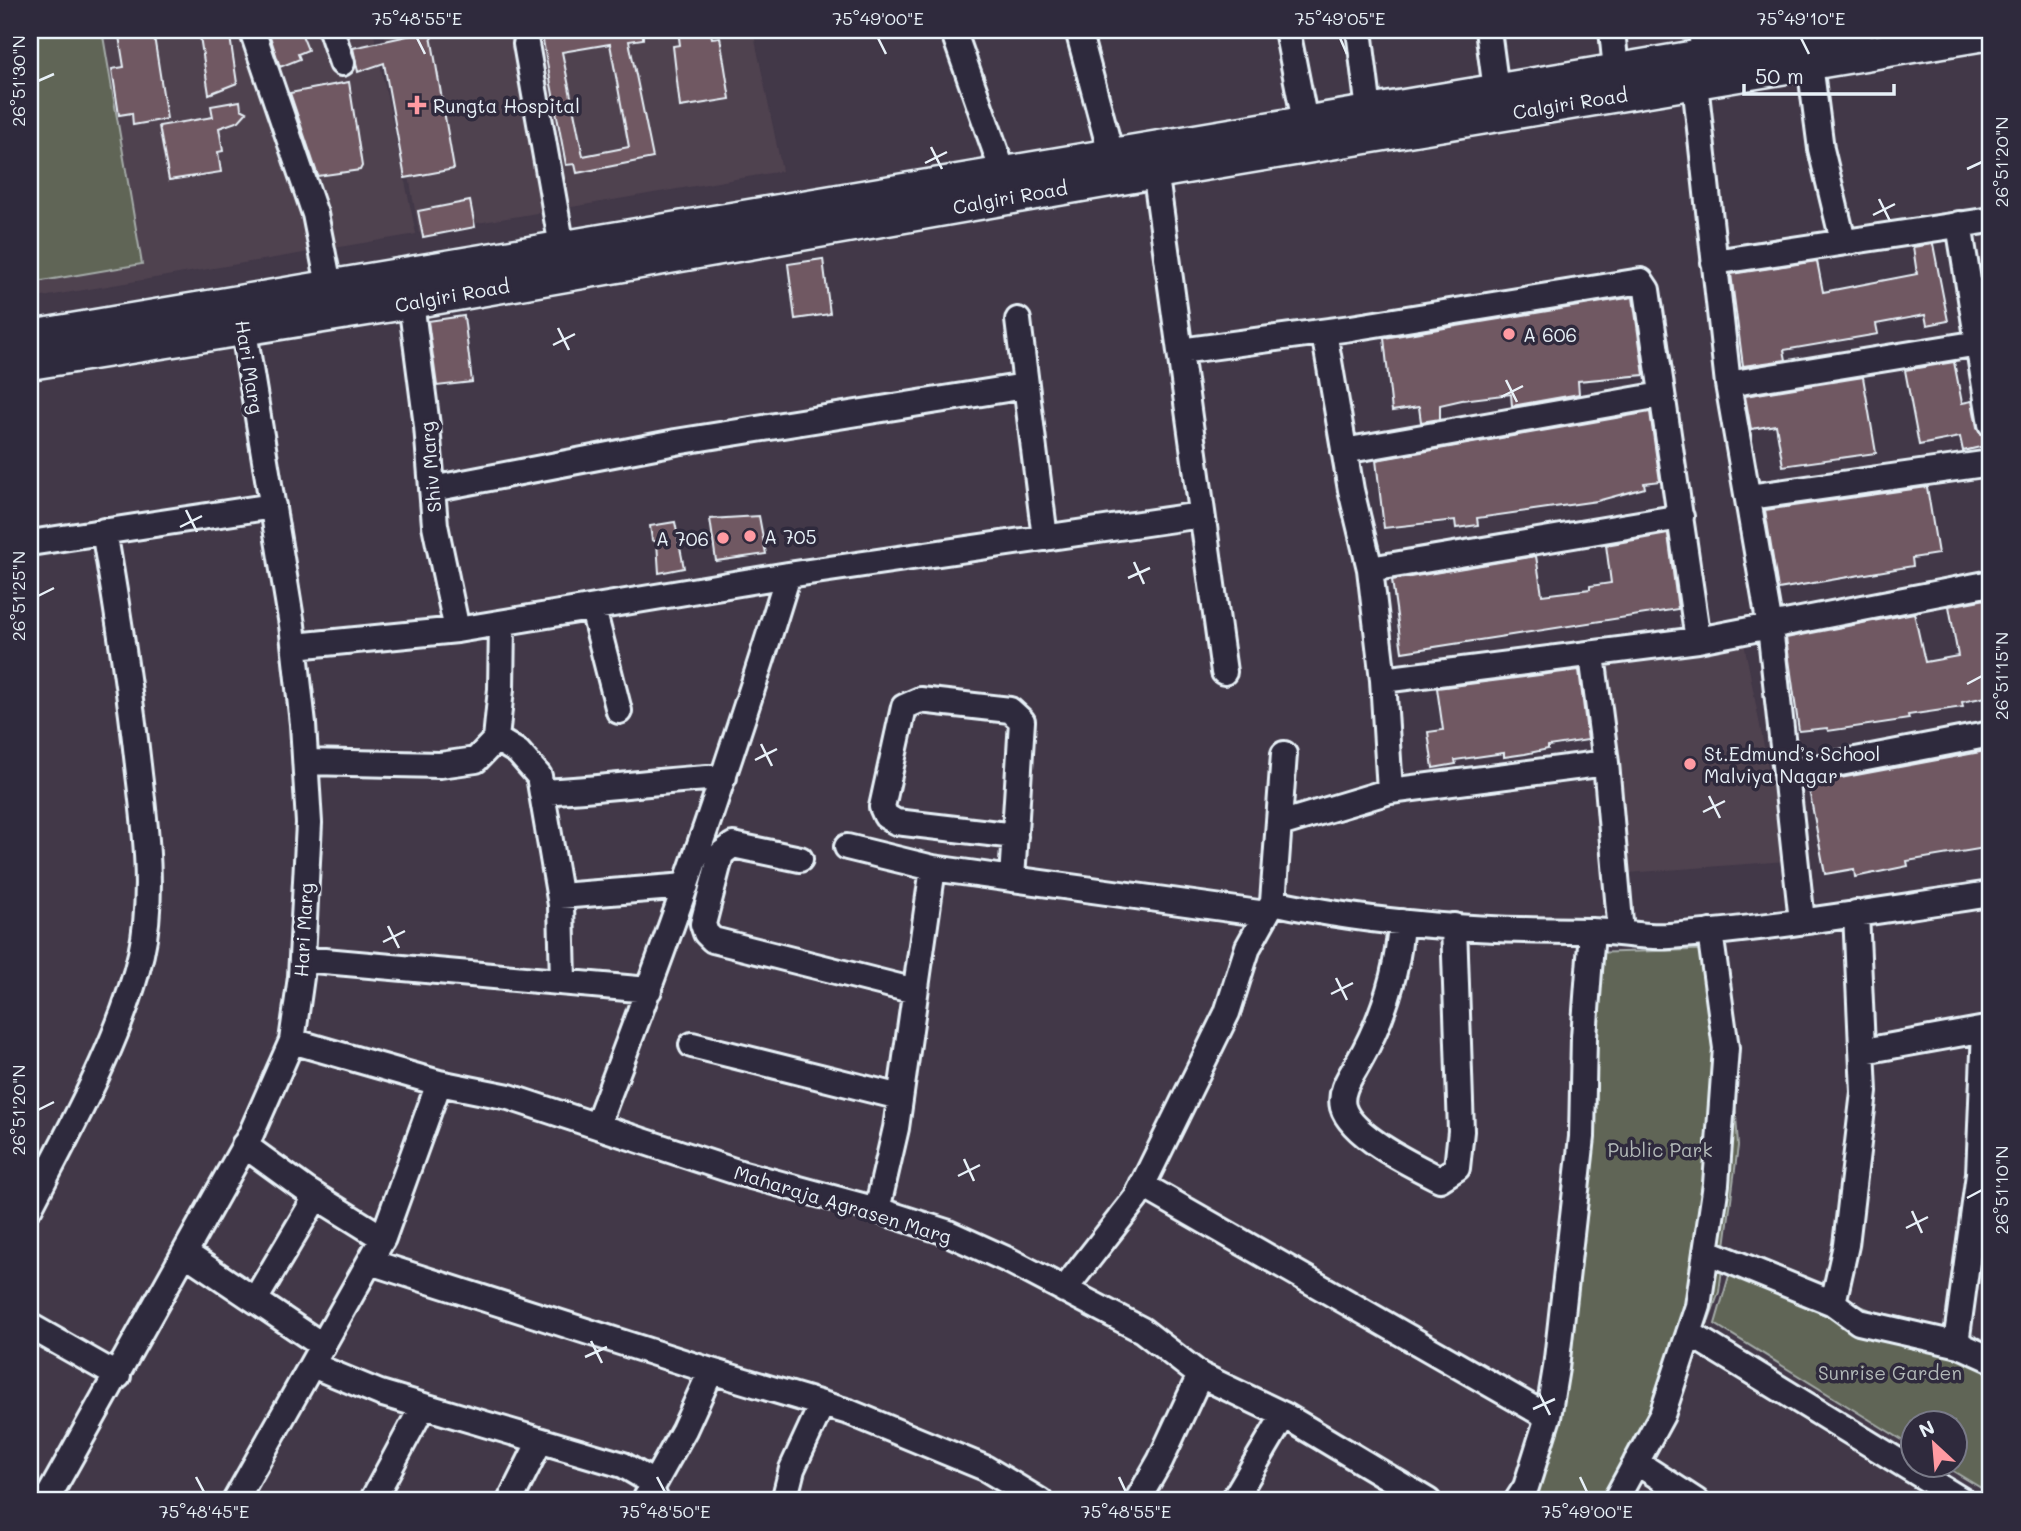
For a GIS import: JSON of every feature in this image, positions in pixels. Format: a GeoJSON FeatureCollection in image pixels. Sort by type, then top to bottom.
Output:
{"type":"FeatureCollection","features":[{"type":"Feature","properties":{"kind":"main road","name":"Calgiri Road"},"geometry":{"type":"LineString","coordinates":[[1805,44],[1856,30]]}},
{"type":"Feature","properties":{"kind":"main road","name":"Calgiri Road"},"geometry":{"type":"LineString","coordinates":[[30,363],[242,315],[329,285],[1111,154],[1154,160],[1305,122],[1700,56],[1805,44],[1991,33]]}},
{"type":"Feature","properties":{"kind":"main road","name":"Calgiri Road"},"geometry":{"type":"LineString","coordinates":[[30,337],[242,315],[411,302],[1700,56]]}},
{"type":"Feature","properties":{"kind":"street"},"geometry":{"type":"LineString","coordinates":[[252,30],[315,214],[329,285]]}},
{"type":"Feature","properties":{"kind":"street"},"geometry":{"type":"LineString","coordinates":[[331,30],[342,63]]}},
{"type":"Feature","properties":{"kind":"street"},"geometry":{"type":"LineString","coordinates":[[953,30],[1003,172]]}},
{"type":"Feature","properties":{"kind":"street"},"geometry":{"type":"LineString","coordinates":[[1078,30],[1111,154]]}},
{"type":"Feature","properties":{"kind":"street"},"geometry":{"type":"LineString","coordinates":[[1287,30],[1305,122]]}},
{"type":"Feature","properties":{"kind":"street"},"geometry":{"type":"LineString","coordinates":[[1359,30],[1369,111]]}},
{"type":"Feature","properties":{"kind":"street"},"geometry":{"type":"LineString","coordinates":[[1488,30],[1496,90]]}},
{"type":"Feature","properties":{"kind":"street"},"geometry":{"type":"LineString","coordinates":[[1612,30],[1616,70]]}},
{"type":"Feature","properties":{"kind":"street"},"geometry":{"type":"LineString","coordinates":[[526,44],[562,247]]}},
{"type":"Feature","properties":{"kind":"street"},"geometry":{"type":"LineString","coordinates":[[1805,44],[1821,149],[1843,241]]}},
{"type":"Feature","properties":{"kind":"street"},"geometry":{"type":"LineString","coordinates":[[1700,56],[1714,262],[1728,384],[1770,627],[1802,921]]}},
{"type":"Feature","properties":{"kind":"street"},"geometry":{"type":"LineString","coordinates":[[1154,160],[1224,672]]}},
{"type":"Feature","properties":{"kind":"street"},"geometry":{"type":"LineString","coordinates":[[1714,262],[1991,220]]}},
{"type":"Feature","properties":{"kind":"street"},"geometry":{"type":"LineString","coordinates":[[1959,224],[1991,424]]}},
{"type":"Feature","properties":{"kind":"street"},"geometry":{"type":"LineString","coordinates":[[1180,351],[1324,332],[1641,281],[1647,290],[1698,640]]}},
{"type":"Feature","properties":{"kind":"street","name":"Shiv Marg"},"geometry":{"type":"LineString","coordinates":[[411,302],[435,525],[457,631]]}},
{"type":"Feature","properties":{"kind":"street","name":"Hari Marg"},"geometry":{"type":"LineString","coordinates":[[46,1501],[118,1377],[244,1145],[292,1041],[302,959],[309,823],[306,762],[295,646],[242,315]]}},
{"type":"Feature","properties":{"kind":"street"},"geometry":{"type":"LineString","coordinates":[[1018,320],[1045,538]]}},
{"type":"Feature","properties":{"kind":"street"},"geometry":{"type":"LineString","coordinates":[[1324,332],[1344,451],[1370,569],[1383,680],[1390,791]]}},
{"type":"Feature","properties":{"kind":"street"},"geometry":{"type":"LineString","coordinates":[[1728,384],[1979,343]]}},
{"type":"Feature","properties":{"kind":"street"},"geometry":{"type":"LineString","coordinates":[[432,489],[676,442],[1025,386]]}},
{"type":"Feature","properties":{"kind":"street"},"geometry":{"type":"LineString","coordinates":[[1344,451],[1661,395]]}},
{"type":"Feature","properties":{"kind":"street"},"geometry":{"type":"LineString","coordinates":[[1749,497],[1991,463]]}},
{"type":"Feature","properties":{"kind":"street"},"geometry":{"type":"LineString","coordinates":[[30,542],[273,506]]}},
{"type":"Feature","properties":{"kind":"street"},"geometry":{"type":"LineString","coordinates":[[295,646],[457,631],[788,575],[1201,516]]}},
{"type":"Feature","properties":{"kind":"street"},"geometry":{"type":"LineString","coordinates":[[1370,569],[1681,517]]}},
{"type":"Feature","properties":{"kind":"street"},"geometry":{"type":"LineString","coordinates":[[30,1208],[70,1130],[115,1031],[141,953],[147,888],[145,820],[127,662],[104,531]]}},
{"type":"Feature","properties":{"kind":"street"},"geometry":{"type":"LineString","coordinates":[[597,1125],[649,990],[724,777],[788,575]]}},
{"type":"Feature","properties":{"kind":"street"},"geometry":{"type":"LineString","coordinates":[[1383,680],[1698,640],[1991,583]]}},
{"type":"Feature","properties":{"kind":"street"},"geometry":{"type":"LineString","coordinates":[[593,609],[619,711]]}},
{"type":"Feature","properties":{"kind":"street"},"geometry":{"type":"LineString","coordinates":[[306,762],[440,765],[475,760],[496,739],[501,689],[502,623]]}},
{"type":"Feature","properties":{"kind":"street"},"geometry":{"type":"LineString","coordinates":[[1592,655],[1606,762],[1621,933]]}},
{"type":"Feature","properties":{"kind":"street"},"geometry":{"type":"LineString","coordinates":[[1012,879],[1015,836],[1022,721],[1010,710],[920,700],[904,707],[882,807],[886,816],[896,822],[1015,836]]}},
{"type":"Feature","properties":{"kind":"street"},"geometry":{"type":"LineString","coordinates":[[1788,773],[1991,734]]}},
{"type":"Feature","properties":{"kind":"street"},"geometry":{"type":"LineString","coordinates":[[496,739],[518,752],[539,776],[559,896],[563,980]]}},
{"type":"Feature","properties":{"kind":"street"},"geometry":{"type":"LineString","coordinates":[[1064,1290],[1136,1198],[1227,1013],[1248,947],[1270,908],[1280,824],[1284,754]]}},
{"type":"Feature","properties":{"kind":"street"},"geometry":{"type":"LineString","coordinates":[[1280,824],[1390,791],[1606,762]]}},
{"type":"Feature","properties":{"kind":"street"},"geometry":{"type":"LineString","coordinates":[[542,792],[608,789],[653,780],[724,777]]}},
{"type":"Feature","properties":{"kind":"street"},"geometry":{"type":"LineString","coordinates":[[800,859],[733,845],[726,848],[721,854],[703,924],[706,933],[713,940],[915,991]]}},
{"type":"Feature","properties":{"kind":"street"},"geometry":{"type":"LineString","coordinates":[[847,847],[933,868],[1012,879],[1337,916],[1536,933],[1592,931],[1666,936],[1802,921],[1991,894]]}},
{"type":"Feature","properties":{"kind":"street"},"geometry":{"type":"LineString","coordinates":[[877,1210],[900,1097],[933,868]]}},
{"type":"Feature","properties":{"kind":"street"},"geometry":{"type":"LineString","coordinates":[[559,896],[686,886]]}},
{"type":"Feature","properties":{"kind":"street"},"geometry":{"type":"LineString","coordinates":[[1833,1303],[1846,1245],[1864,1092],[1856,913]]}},
{"type":"Feature","properties":{"kind":"street"},"geometry":{"type":"LineString","coordinates":[[1401,922],[1399,957],[1392,984],[1372,1039],[1343,1089],[1343,1108],[1358,1130],[1440,1178],[1457,1168],[1461,1131],[1454,926]]}},
{"type":"Feature","properties":{"kind":"street"},"geometry":{"type":"LineString","coordinates":[[1517,1501],[1526,1487],[1548,1417],[1582,1137],[1584,1037],[1592,931]]}},
{"type":"Feature","properties":{"kind":"street"},"geometry":{"type":"LineString","coordinates":[[1615,1501],[1662,1415],[1698,1306],[1716,1184],[1726,1048],[1710,932]]}},
{"type":"Feature","properties":{"kind":"street"},"geometry":{"type":"LineString","coordinates":[[302,959],[563,980],[649,990]]}},
{"type":"Feature","properties":{"kind":"street"},"geometry":{"type":"LineString","coordinates":[[1864,1051],[1988,1029],[1979,1174],[1957,1327],[1959,1345]]}},
{"type":"Feature","properties":{"kind":"street","name":"Maharaja Agrasen Marg"},"geometry":{"type":"LineString","coordinates":[[292,1041],[439,1083],[509,1097],[740,1173],[877,1210],[946,1232],[1010,1261],[1142,1330],[1200,1375],[1284,1415],[1415,1497]]}},
{"type":"Feature","properties":{"kind":"street"},"geometry":{"type":"LineString","coordinates":[[692,1045],[900,1097]]}},
{"type":"Feature","properties":{"kind":"street"},"geometry":{"type":"LineString","coordinates":[[235,1501],[383,1238],[439,1083]]}},
{"type":"Feature","properties":{"kind":"street"},"geometry":{"type":"LineString","coordinates":[[244,1145],[316,1197],[383,1238]]}},
{"type":"Feature","properties":{"kind":"street"},"geometry":{"type":"LineString","coordinates":[[1142,1185],[1548,1417]]}},
{"type":"Feature","properties":{"kind":"street"},"geometry":{"type":"LineString","coordinates":[[255,1300],[316,1197]]}},
{"type":"Feature","properties":{"kind":"street"},"geometry":{"type":"LineString","coordinates":[[1706,1251],[1833,1303],[1859,1322],[1959,1345],[1991,1359]]}},
{"type":"Feature","properties":{"kind":"street"},"geometry":{"type":"LineString","coordinates":[[185,1253],[255,1300],[318,1355],[380,1393],[623,1465],[647,1479],[650,1498]]}},
{"type":"Feature","properties":{"kind":"street"},"geometry":{"type":"LineString","coordinates":[[370,1262],[821,1404],[985,1468],[1040,1501]]}},
{"type":"Feature","properties":{"kind":"street"},"geometry":{"type":"LineString","coordinates":[[30,1326],[118,1377]]}},
{"type":"Feature","properties":{"kind":"street"},"geometry":{"type":"LineString","coordinates":[[1689,1333],[1963,1501]]}},
{"type":"Feature","properties":{"kind":"street"},"geometry":{"type":"LineString","coordinates":[[650,1498],[712,1371]]}},
{"type":"Feature","properties":{"kind":"street"},"geometry":{"type":"LineString","coordinates":[[1137,1501],[1160,1461],[1200,1375]]}},
{"type":"Feature","properties":{"kind":"street"},"geometry":{"type":"LineString","coordinates":[[784,1501],[792,1469],[821,1404]]}},
{"type":"Feature","properties":{"kind":"street"},"geometry":{"type":"LineString","coordinates":[[372,1501],[423,1406]]}},
{"type":"Feature","properties":{"kind":"street"},"geometry":{"type":"LineString","coordinates":[[1233,1501],[1284,1415]]}},
{"type":"Feature","properties":{"kind":"street"},"geometry":{"type":"LineString","coordinates":[[510,1501],[540,1441]]}},
{"type":"Feature","properties":{"kind":"street"},"geometry":{"type":"LineString","coordinates":[[1636,1462],[1696,1501]]}},
{"type":"Feature","properties":{"kind":"shaded area"},"geometry":{"type":"Polygon","coordinates":[[[30,30],[373,30],[416,234],[30,299],[30,30]]]}},
{"type":"Feature","properties":{"kind":"shaded area"},"geometry":{"type":"Polygon","coordinates":[[[396,30],[753,30],[782,171],[419,233],[384,33],[396,30]]]}},
{"type":"Feature","properties":{"kind":"shaded area","name":"St.Edmund’s School Malviya Nagar"},"geometry":{"type":"Polygon","coordinates":[[[1744,643],[1786,861],[1627,873],[1598,667],[1744,643]]]}},
{"type":"Feature","properties":{"kind":"green space"},"geometry":{"type":"Polygon","coordinates":[[[30,30],[102,30],[142,264],[30,283],[30,30]]]}},
{"type":"Feature","properties":{"kind":"green space","name":"Public Park"},"geometry":{"type":"Polygon","coordinates":[[[1725,949],[1738,1146],[1719,1292],[1678,1404],[1621,1501],[1510,1501],[1555,1416],[1588,953],[1725,949]]]}},
{"type":"Feature","properties":{"kind":"green space","name":"Sunrise Garden"},"geometry":{"type":"Polygon","coordinates":[[[1735,1255],[1991,1359],[1991,1494],[1965,1478],[1968,1478],[1968,1408],[1898,1408],[1898,1437],[1715,1324],[1735,1255]]]}},
{"type":"Feature","properties":{"kind":"building"},"geometry":{"type":"Polygon","coordinates":[[[118,30],[153,30],[167,119],[133,125],[132,113],[119,115],[112,69],[124,67],[118,30]]]}},
{"type":"Feature","properties":{"kind":"building"},"geometry":{"type":"Polygon","coordinates":[[[199,30],[229,30],[237,83],[209,94],[199,30]]]}},
{"type":"Feature","properties":{"kind":"building"},"geometry":{"type":"Polygon","coordinates":[[[268,30],[300,30],[308,50],[298,54],[300,59],[280,67],[268,30]]]}},
{"type":"Feature","properties":{"kind":"building","name":"Rungta Hospital"},"geometry":{"type":"Polygon","coordinates":[[[411,30],[430,30],[454,169],[405,178],[384,63],[358,72],[353,48],[412,35],[411,30]]]}},
{"type":"Feature","properties":{"kind":"building"},"geometry":{"type":"Polygon","coordinates":[[[541,30],[643,30],[643,39],[629,41],[653,158],[577,173],[575,164],[566,165],[541,30]],[[610,44],[562,52],[583,156],[629,147],[610,44]]]}},
{"type":"Feature","properties":{"kind":"building"},"geometry":{"type":"Polygon","coordinates":[[[678,30],[710,30],[712,38],[720,37],[730,99],[680,107],[673,46],[680,45],[678,30]]]}},
{"type":"Feature","properties":{"kind":"building"},"geometry":{"type":"Polygon","coordinates":[[[349,82],[362,166],[360,170],[318,176],[290,93],[349,82]]]}},
{"type":"Feature","properties":{"kind":"building"},"geometry":{"type":"Polygon","coordinates":[[[240,101],[241,109],[247,112],[239,121],[219,128],[223,151],[218,152],[221,172],[169,180],[159,126],[213,117],[211,106],[240,101]]]}},
{"type":"Feature","properties":{"kind":"building"},"geometry":{"type":"Polygon","coordinates":[[[470,201],[475,227],[423,237],[418,211],[470,201]]]}},
{"type":"Feature","properties":{"kind":"building"},"geometry":{"type":"Polygon","coordinates":[[[1933,244],[1948,321],[1927,325],[1925,315],[1876,324],[1878,334],[1784,350],[1786,360],[1743,366],[1731,274],[1817,261],[1823,292],[1917,274],[1913,247],[1933,244]]]}},
{"type":"Feature","properties":{"kind":"building"},"geometry":{"type":"Polygon","coordinates":[[[823,259],[830,314],[795,319],[788,264],[823,259]]]}},
{"type":"Feature","properties":{"kind":"building"},"geometry":{"type":"Polygon","coordinates":[[[1633,297],[1644,375],[1578,381],[1579,394],[1512,406],[1511,394],[1462,400],[1440,405],[1440,419],[1421,422],[1419,407],[1392,411],[1384,338],[1633,297]]]}},
{"type":"Feature","properties":{"kind":"building"},"geometry":{"type":"Polygon","coordinates":[[[464,316],[472,382],[437,386],[428,321],[464,316]]]}},
{"type":"Feature","properties":{"kind":"building"},"geometry":{"type":"Polygon","coordinates":[[[1954,362],[1962,403],[1972,401],[1977,427],[1987,438],[1989,445],[1963,451],[1960,437],[1919,445],[1905,370],[1954,362]]]}},
{"type":"Feature","properties":{"kind":"building"},"geometry":{"type":"Polygon","coordinates":[[[1863,377],[1876,453],[1783,466],[1776,425],[1751,429],[1745,396],[1863,377]]]}},
{"type":"Feature","properties":{"kind":"building"},"geometry":{"type":"Polygon","coordinates":[[[1650,412],[1660,481],[1644,483],[1645,488],[1597,501],[1477,518],[1478,525],[1456,528],[1455,520],[1384,528],[1376,460],[1650,412]]]}},
{"type":"Feature","properties":{"kind":"building"},"geometry":{"type":"Polygon","coordinates":[[[1927,487],[1938,554],[1912,558],[1913,566],[1778,589],[1765,510],[1927,487]]]}},
{"type":"Feature","properties":{"kind":"building"},"geometry":{"type":"Polygon","coordinates":[[[759,516],[766,554],[716,561],[710,519],[759,516]]]}},
{"type":"Feature","properties":{"kind":"building"},"geometry":{"type":"Polygon","coordinates":[[[675,522],[684,568],[659,573],[657,542],[652,540],[650,526],[675,522]]]}},
{"type":"Feature","properties":{"kind":"building"},"geometry":{"type":"Polygon","coordinates":[[[1668,534],[1678,609],[1402,652],[1392,580],[1536,556],[1542,595],[1590,589],[1590,586],[1611,583],[1606,545],[1668,534]]]}},
{"type":"Feature","properties":{"kind":"building"},"geometry":{"type":"Polygon","coordinates":[[[1991,598],[1991,696],[1962,702],[1963,707],[1908,715],[1909,719],[1828,731],[1827,728],[1799,731],[1786,638],[1914,613],[1925,662],[1958,656],[1949,606],[1991,598]]]}},
{"type":"Feature","properties":{"kind":"building"},"geometry":{"type":"Polygon","coordinates":[[[1579,670],[1588,740],[1548,746],[1548,749],[1525,754],[1504,757],[1504,753],[1455,760],[1456,764],[1433,768],[1428,732],[1443,730],[1437,688],[1579,670]]]}},
{"type":"Feature","properties":{"kind":"building"},"geometry":{"type":"Polygon","coordinates":[[[1991,750],[1991,847],[1907,861],[1908,866],[1855,877],[1854,869],[1825,874],[1808,784],[1991,750]]]}},
{"type":"Feature","properties":{"kind":"place","name":"Rungta Hospital"},"geometry":{"type":"Point","coordinates":[417,105]}},
{"type":"Feature","properties":{"kind":"place","name":"A 606"},"geometry":{"type":"Point","coordinates":[1509,334]}},
{"type":"Feature","properties":{"kind":"place","name":"A 705"},"geometry":{"type":"Point","coordinates":[750,536]}},
{"type":"Feature","properties":{"kind":"place","name":"A 706"},"geometry":{"type":"Point","coordinates":[723,538]}},
{"type":"Feature","properties":{"kind":"place","name":"St.Edmund’s School Malviya Nagar"},"geometry":{"type":"Point","coordinates":[1690,764]}}]}
